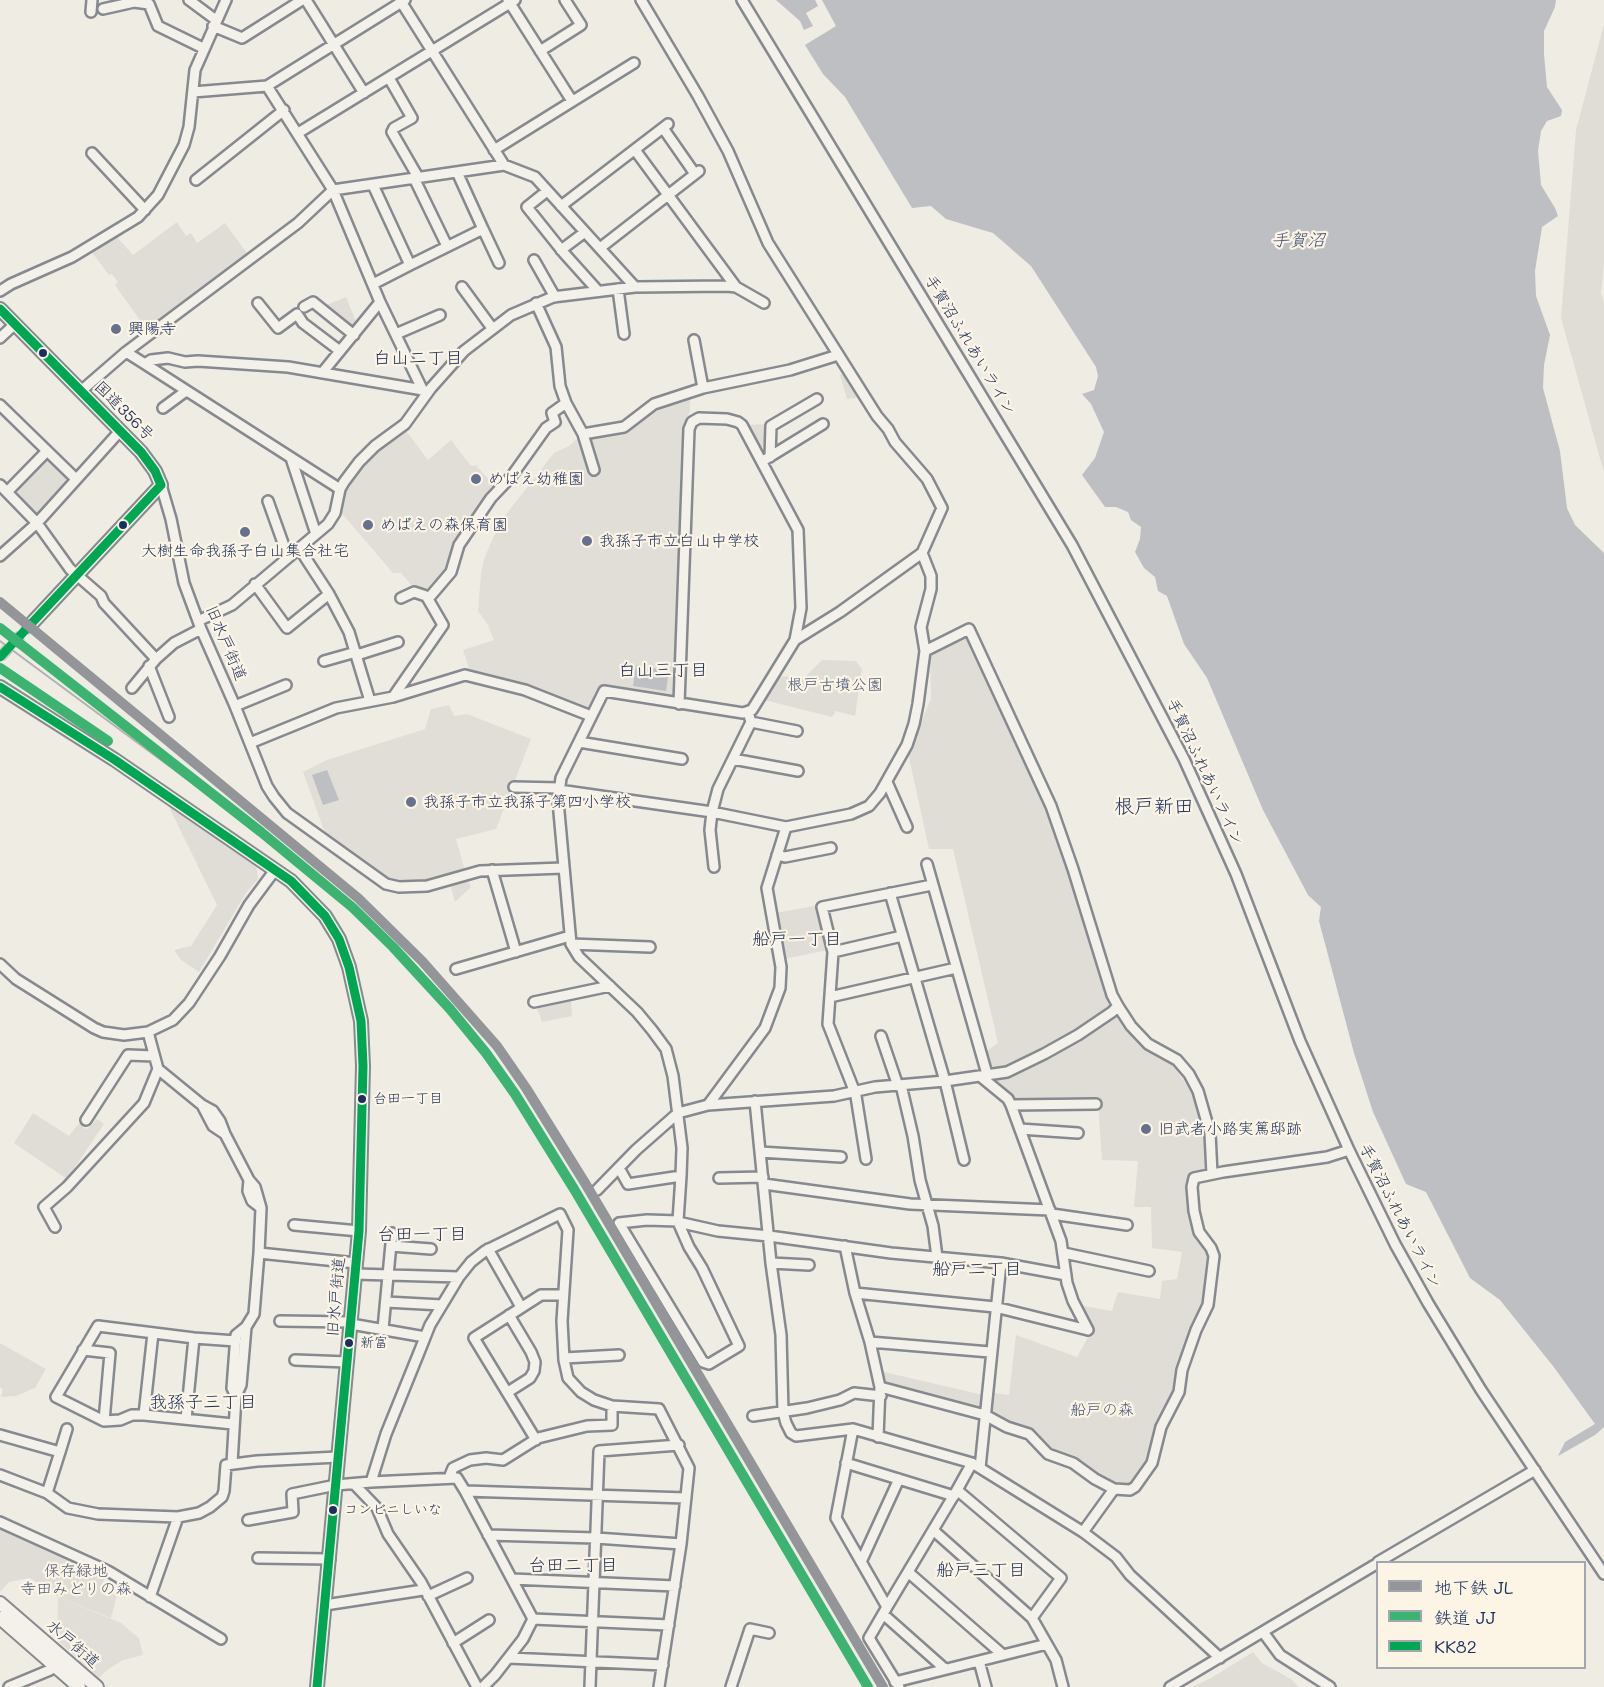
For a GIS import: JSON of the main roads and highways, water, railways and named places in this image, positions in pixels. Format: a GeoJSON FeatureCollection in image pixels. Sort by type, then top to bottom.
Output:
{"type":"FeatureCollection","features":[{"type":"Feature","properties":{"kind":"highway","name":"国道356号"},"geometry":{"type":"LineString","coordinates":[[0,309],[149,461],[161,485],[33,622]]}},
{"type":"Feature","properties":{"kind":"highway","name":"旧水戸街道"},"geometry":{"type":"LineString","coordinates":[[0,687],[124,766],[275,870],[303,892],[325,916],[344,952],[361,1021],[363,1096],[356,1268],[317,1687]]}},
{"type":"Feature","properties":{"kind":"highway","name":"水戸街道"},"geometry":{"type":"LineString","coordinates":[[0,1603],[58,1662],[79,1687]]}},
{"type":"Feature","properties":{"kind":"highway","name":"水戸街道"},"geometry":{"type":"LineString","coordinates":[[0,1618],[58,1662],[97,1687]]}},
{"type":"Feature","properties":{"kind":"water"},"geometry":{"type":"Polygon","coordinates":[[[776,0],[815,0],[818,6],[806,13],[813,26],[804,30],[800,21],[776,0]]]}},
{"type":"Feature","properties":{"kind":"water","name":"手賀沼"},"geometry":{"type":"Polygon","coordinates":[[[822,0],[1556,0],[1544,31],[1544,54],[1547,87],[1562,110],[1561,116],[1547,121],[1541,131],[1538,151],[1541,185],[1558,216],[1542,227],[1535,271],[1536,296],[1550,335],[1544,365],[1543,388],[1560,451],[1567,508],[1575,525],[1604,553],[1604,1427],[1595,1435],[1558,1456],[1565,1442],[1595,1424],[1553,1366],[1500,1300],[1470,1278],[1426,1192],[1406,1184],[1373,1112],[1354,1053],[1319,921],[1321,907],[1308,895],[1263,810],[1207,678],[1184,644],[1167,596],[1158,591],[1155,577],[1144,568],[1135,552],[1140,539],[1141,527],[1131,520],[1128,512],[1116,507],[1105,507],[1082,475],[1095,458],[1104,432],[1091,404],[1082,394],[1094,390],[1098,376],[1096,367],[1031,266],[993,233],[946,219],[931,206],[912,208],[845,97],[823,74],[805,45],[836,26],[822,0]]]}},
{"type":"Feature","properties":{"kind":"water"},"geometry":{"type":"Polygon","coordinates":[[[636,665],[669,671],[666,691],[633,686],[636,665]]]}},
{"type":"Feature","properties":{"kind":"water"},"geometry":{"type":"Polygon","coordinates":[[[327,770],[339,800],[323,805],[312,775],[327,770]]]}},
{"type":"Feature","properties":{"kind":"tunnel"},"geometry":{"type":"LineString","coordinates":[[0,657],[33,622]]}},
{"type":"Feature","properties":{"kind":"railway"},"geometry":{"type":"LineString","coordinates":[[0,641],[188,780],[238,813]]}},
{"type":"Feature","properties":{"kind":"metro line","name":"JL"},"geometry":{"type":"LineString","coordinates":[[0,602],[358,898],[422,961],[497,1046],[585,1183],[883,1687]]}},
{"type":"Feature","properties":{"kind":"rail line","name":"JJ"},"geometry":{"type":"LineString","coordinates":[[0,628],[261,832],[352,907],[393,947],[450,1009],[486,1053],[515,1094],[574,1189],[868,1687]]}},
{"type":"Feature","properties":{"kind":"rail line","name":"JJ"},"geometry":{"type":"LineString","coordinates":[[0,668],[108,741]]}},
{"type":"Feature","properties":{"kind":"place","name":"興陽寺"},"geometry":{"type":"Point","coordinates":[116,329]}},
{"type":"Feature","properties":{"kind":"place","name":"めばえ幼稚園"},"geometry":{"type":"Point","coordinates":[476,479]}},
{"type":"Feature","properties":{"kind":"place","name":"めばえの森保育園"},"geometry":{"type":"Point","coordinates":[368,525]}},
{"type":"Feature","properties":{"kind":"place","name":"大樹生命我孫子白山集合社宅"},"geometry":{"type":"Point","coordinates":[245,532]}},
{"type":"Feature","properties":{"kind":"place","name":"我孫子市立白山中学校"},"geometry":{"type":"Point","coordinates":[587,541]}},
{"type":"Feature","properties":{"kind":"place","name":"我孫子市立我孫子第四小学校"},"geometry":{"type":"Point","coordinates":[411,802]}},
{"type":"Feature","properties":{"kind":"place","name":"台田一丁目"},"geometry":{"type":"Point","coordinates":[362,1099]}},
{"type":"Feature","properties":{"kind":"place","name":"旧武者小路実篤邸跡"},"geometry":{"type":"Point","coordinates":[1146,1129]}},
{"type":"Feature","properties":{"kind":"place","name":"新富"},"geometry":{"type":"Point","coordinates":[349,1343]}},
{"type":"Feature","properties":{"kind":"place","name":"コンビニしいな"},"geometry":{"type":"Point","coordinates":[333,1510]}},
{"type":"Feature","properties":{"kind":"district","name":"白山二丁目"},"geometry":{"type":"Point","coordinates":[418,358]}},
{"type":"Feature","properties":{"kind":"district","name":"白山三丁目"},"geometry":{"type":"Point","coordinates":[663,670]}},
{"type":"Feature","properties":{"kind":"district","name":"根戸新田"},"geometry":{"type":"Point","coordinates":[1154,807]}},
{"type":"Feature","properties":{"kind":"district","name":"船戸一丁目"},"geometry":{"type":"Point","coordinates":[797,939]}},
{"type":"Feature","properties":{"kind":"district","name":"台田一丁目"},"geometry":{"type":"Point","coordinates":[422,1234]}},
{"type":"Feature","properties":{"kind":"district","name":"船戸二丁目"},"geometry":{"type":"Point","coordinates":[977,1269]}},
{"type":"Feature","properties":{"kind":"district","name":"我孫子三丁目"},"geometry":{"type":"Point","coordinates":[203,1402]}},
{"type":"Feature","properties":{"kind":"district","name":"台田二丁目"},"geometry":{"type":"Point","coordinates":[573,1565]}},
{"type":"Feature","properties":{"kind":"district","name":"船戸三丁目"},"geometry":{"type":"Point","coordinates":[981,1570]}},
{"type":"Feature","properties":{"kind":"park label","name":"根戸古墳公園"},"geometry":{"type":"Point","coordinates":[835,685]}},
{"type":"Feature","properties":{"kind":"park label","name":"船戸の森"},"geometry":{"type":"Point","coordinates":[1102,1410]}},
{"type":"Feature","properties":{"kind":"park label","name":"保存緑地 寺田みどりの森"},"geometry":{"type":"Point","coordinates":[76,1580]}}]}
